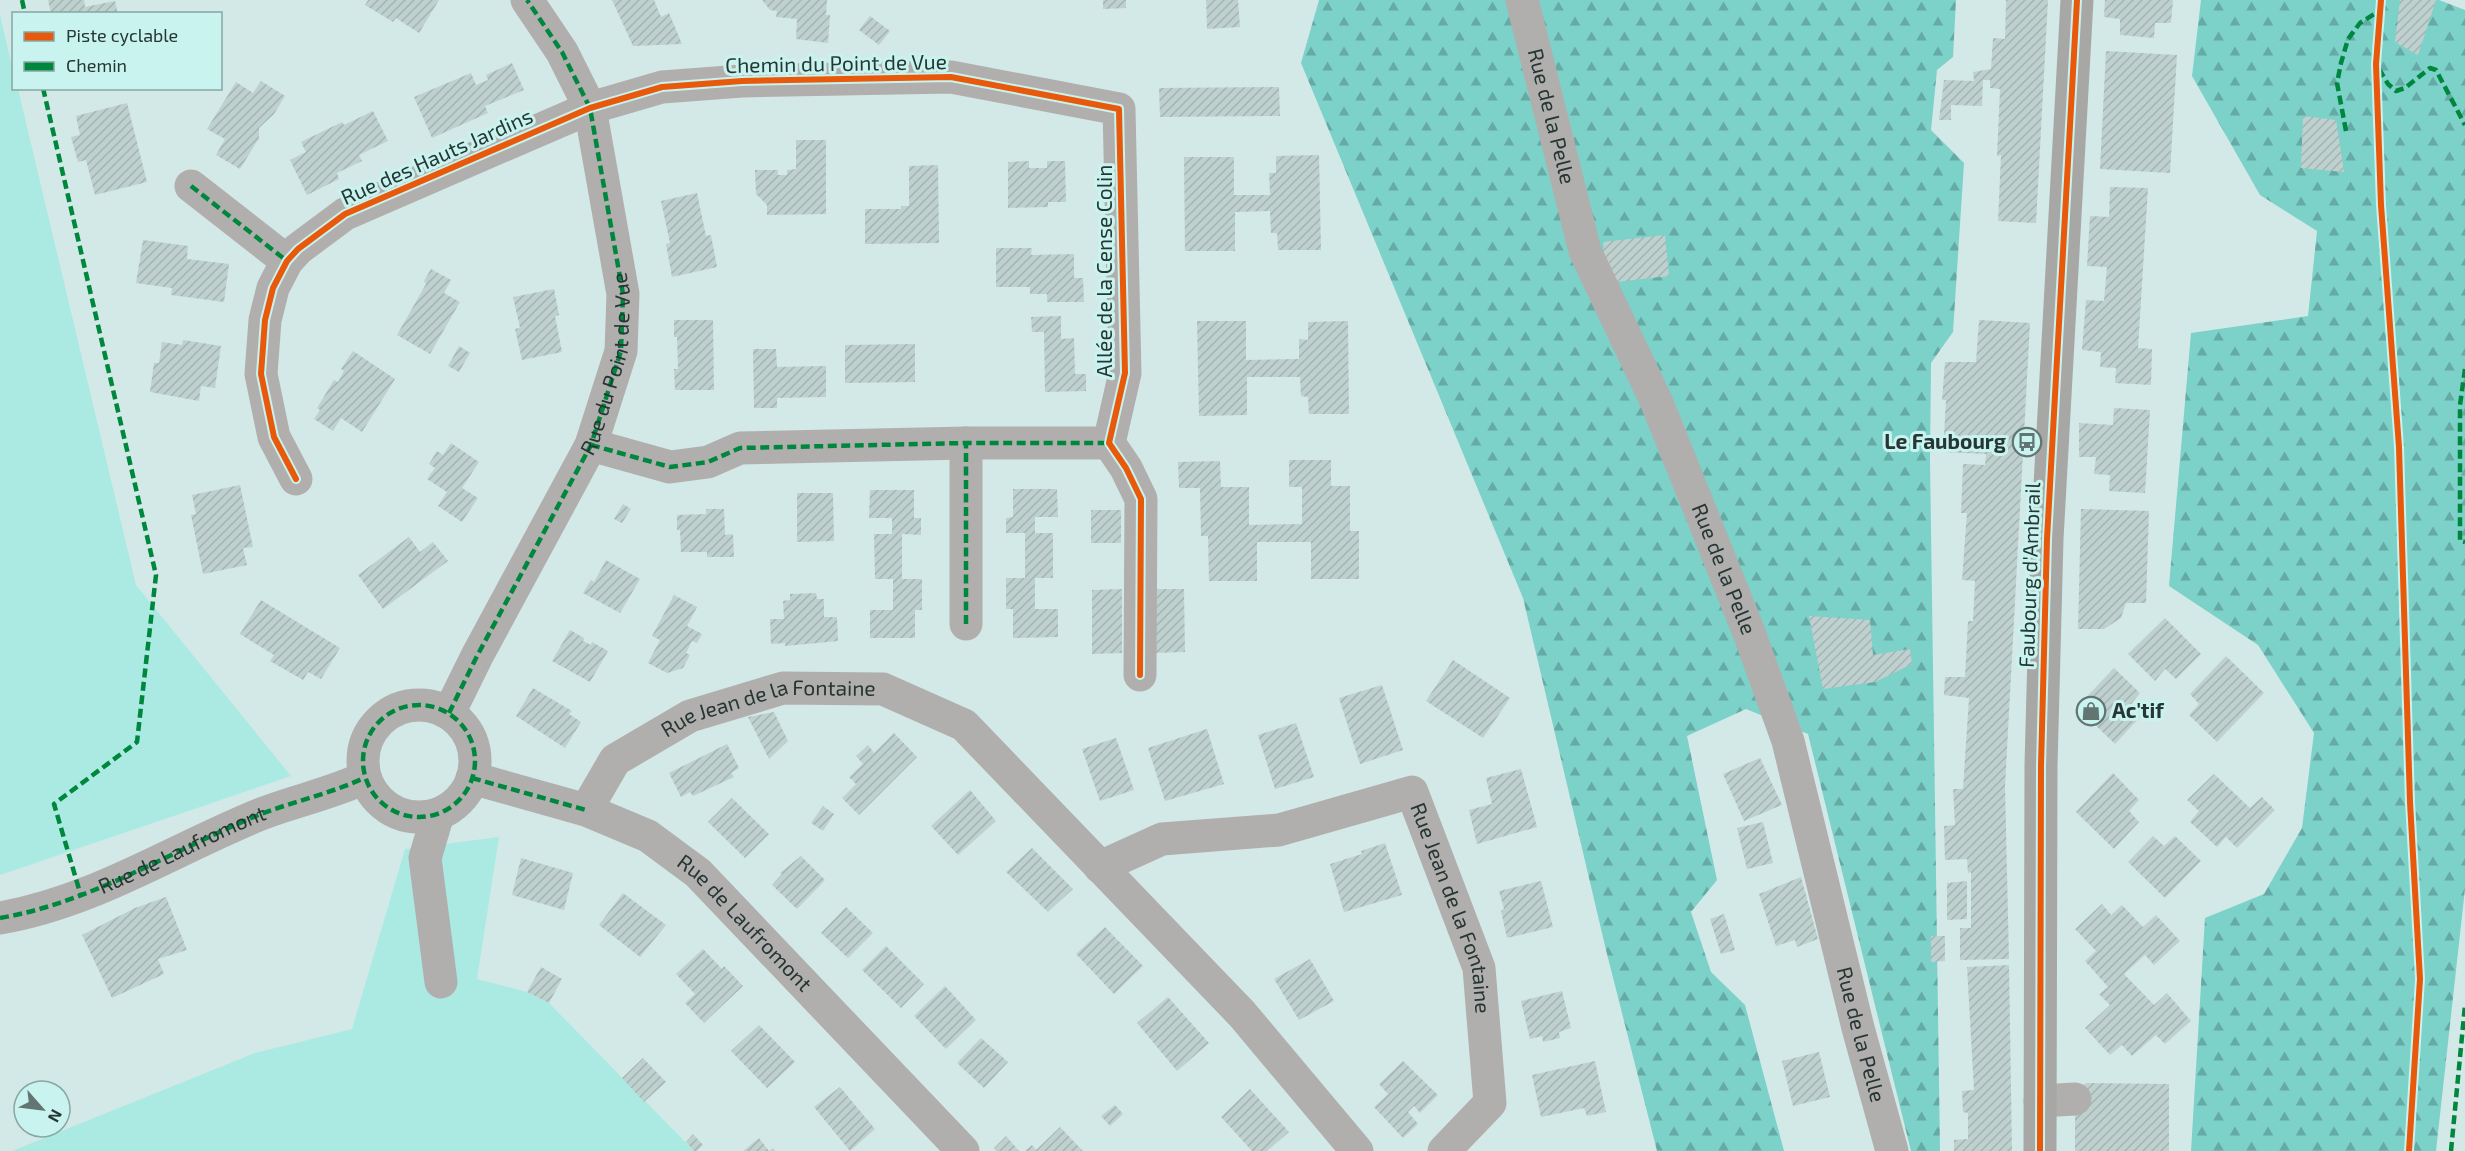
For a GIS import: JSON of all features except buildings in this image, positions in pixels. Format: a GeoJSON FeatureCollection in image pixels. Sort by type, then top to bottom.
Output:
{"type":"FeatureCollection","features":[{"type":"Feature","properties":{"kind":"main road","name":"Faubourg d'Ambrail"},"geometry":{"type":"LineString","coordinates":[[2040,1151],[2041,766],[2047,538],[2077,0]]}},
{"type":"Feature","properties":{"kind":"street","name":"Rue du Point de Vue"},"geometry":{"type":"LineString","coordinates":[[449,713],[477,656],[591,445],[621,351],[623,294],[590,108],[562,52],[527,0]]}},
{"type":"Feature","properties":{"kind":"street","name":"Rue de la Pelle"},"geometry":{"type":"LineString","coordinates":[[1522,0],[1585,251],[1657,403],[1748,630],[1788,741],[1858,1028],[1892,1151]]}},
{"type":"Feature","properties":{"kind":"street","name":"Chemin du Point de Vue"},"geometry":{"type":"LineString","coordinates":[[590,108],[662,87],[742,81],[951,77],[1119,109]]}},
{"type":"Feature","properties":{"kind":"street","name":"Rue des Hauts Jardins"},"geometry":{"type":"LineString","coordinates":[[296,479],[274,437],[261,374],[265,320],[273,288],[287,261],[298,249],[345,214],[590,108]]}},
{"type":"Feature","properties":{"kind":"street","name":"Allée de la Cense Colin"},"geometry":{"type":"LineString","coordinates":[[1109,443],[1125,373],[1119,109]]}},
{"type":"Feature","properties":{"kind":"street"},"geometry":{"type":"LineString","coordinates":[[191,186],[287,261]]}},
{"type":"Feature","properties":{"kind":"street"},"geometry":{"type":"LineString","coordinates":[[966,443],[966,624]]}},
{"type":"Feature","properties":{"kind":"street"},"geometry":{"type":"LineString","coordinates":[[591,445],[670,467],[708,462],[740,448],[966,443],[1109,443],[1126,468],[1141,500],[1140,675]]}},
{"type":"Feature","properties":{"kind":"street","name":"Rue Jean de la Fontaine"},"geometry":{"type":"LineString","coordinates":[[586,810],[615,760],[690,716],[783,688],[883,689],[964,725],[1242,1014],[1357,1151]]}},
{"type":"Feature","properties":{"kind":"street"},"geometry":{"type":"LineString","coordinates":[[407,706],[432,706],[449,713],[464,727],[473,745],[475,765],[472,778],[464,795],[438,814],[418,817],[394,812],[378,800],[364,778],[362,758],[364,745],[373,728],[388,713],[407,706]]}},
{"type":"Feature","properties":{"kind":"street","name":"Rue de Laufromont"},"geometry":{"type":"LineString","coordinates":[[0,918],[22,915],[81,896],[261,814],[364,778]]}},
{"type":"Feature","properties":{"kind":"street","name":"Rue de Laufromont"},"geometry":{"type":"LineString","coordinates":[[472,778],[586,810],[648,836],[698,873],[963,1151]]}},
{"type":"Feature","properties":{"kind":"street","name":"Rue Jean de la Fontaine"},"geometry":{"type":"LineString","coordinates":[[1100,867],[1162,839],[1279,830],[1412,792],[1479,968],[1480,979],[1490,1103],[1444,1151]]}},
{"type":"Feature","properties":{"kind":"street"},"geometry":{"type":"LineString","coordinates":[[438,814],[425,858],[441,982]]}},
{"type":"Feature","properties":{"kind":"street"},"geometry":{"type":"LineString","coordinates":[[2040,1101],[2076,1099]]}},
{"type":"Feature","properties":{"kind":"shaded area"},"geometry":{"type":"Polygon","coordinates":[[[0,14],[12,67],[12,90],[18,90],[136,585],[291,776],[0,875],[0,14]]]}},
{"type":"Feature","properties":{"kind":"shaded area"},"geometry":{"type":"Polygon","coordinates":[[[499,837],[477,979],[527,992],[549,1003],[694,1151],[12,1151],[42,1139],[72,1139],[72,1127],[255,1053],[352,1029],[405,849],[499,837]]]}},
{"type":"Feature","properties":{"kind":"green space"},"geometry":{"type":"Polygon","coordinates":[[[1319,0],[1956,0],[1953,57],[1937,70],[1931,130],[1964,163],[1953,332],[1931,363],[1930,460],[1940,1151],[1911,1151],[1808,734],[1746,709],[1687,736],[1717,880],[1691,912],[1711,972],[1745,1005],[1784,1151],[1657,1151],[1606,950],[1523,598],[1301,63],[1319,0]]]}},
{"type":"Feature","properties":{"kind":"green space"},"geometry":{"type":"Polygon","coordinates":[[[2201,0],[2439,0],[2465,10],[2465,889],[2436,1151],[2191,1151],[2205,918],[2264,894],[2302,828],[2314,733],[2258,645],[2169,586],[2191,333],[2308,316],[2317,231],[2260,195],[2192,76],[2201,0]]]}},
{"type":"Feature","properties":{"kind":"marked path"},"geometry":{"type":"LineString","coordinates":[[22,0],[25,12]]}},
{"type":"Feature","properties":{"kind":"marked path"},"geometry":{"type":"LineString","coordinates":[[449,713],[477,656],[591,445],[621,351],[623,294],[590,108],[562,52],[527,0]]}},
{"type":"Feature","properties":{"kind":"marked path"},"geometry":{"type":"LineString","coordinates":[[2346,131],[2337,83],[2341,63],[2348,39],[2360,23],[2379,11]]}},
{"type":"Feature","properties":{"kind":"marked path"},"geometry":{"type":"LineString","coordinates":[[2379,69],[2388,84],[2396,91],[2405,88],[2430,68],[2436,70],[2465,125]]}},
{"type":"Feature","properties":{"kind":"marked path"},"geometry":{"type":"LineString","coordinates":[[43,90],[156,575],[137,742],[54,804],[81,896]]}},
{"type":"Feature","properties":{"kind":"marked path"},"geometry":{"type":"LineString","coordinates":[[191,186],[287,261]]}},
{"type":"Feature","properties":{"kind":"marked path"},"geometry":{"type":"LineString","coordinates":[[2465,369],[2460,405],[2460,541],[2465,542]]}},
{"type":"Feature","properties":{"kind":"marked path"},"geometry":{"type":"LineString","coordinates":[[591,445],[670,467],[708,462],[740,448],[966,443],[1109,443]]}},
{"type":"Feature","properties":{"kind":"marked path"},"geometry":{"type":"LineString","coordinates":[[966,443],[966,624]]}},
{"type":"Feature","properties":{"kind":"marked path"},"geometry":{"type":"LineString","coordinates":[[419,705],[440,709],[459,721],[471,740],[475,761],[471,782],[459,801],[440,813],[419,817],[398,813],[379,801],[367,782],[363,761],[367,740],[379,721],[398,709],[419,705]]}},
{"type":"Feature","properties":{"kind":"marked path"},"geometry":{"type":"LineString","coordinates":[[0,918],[68,900],[261,814],[364,778]]}},
{"type":"Feature","properties":{"kind":"marked path"},"geometry":{"type":"LineString","coordinates":[[472,778],[586,810]]}},
{"type":"Feature","properties":{"kind":"marked path"},"geometry":{"type":"LineString","coordinates":[[2451,1151],[2465,1005]]}},
{"type":"Feature","properties":{"kind":"cycle path"},"geometry":{"type":"LineString","coordinates":[[2040,1151],[2041,766],[2047,539],[2077,0]]}},
{"type":"Feature","properties":{"kind":"cycle path"},"geometry":{"type":"LineString","coordinates":[[2381,0],[2376,64],[2381,205],[2399,447],[2410,802],[2420,979],[2409,1151]]}},
{"type":"Feature","properties":{"kind":"cycle path"},"geometry":{"type":"LineString","coordinates":[[296,479],[274,437],[261,374],[265,320],[273,288],[287,261],[298,249],[345,214],[590,108],[662,87],[742,81],[951,77],[1119,109],[1125,373],[1109,443],[1126,468],[1141,499],[1140,675]]}},
{"type":"Feature","properties":{"kind":"place","name":"Le Faubourg"},"geometry":{"type":"Point","coordinates":[2027,442]}},
{"type":"Feature","properties":{"kind":"place","name":"Ac'tif"},"geometry":{"type":"Point","coordinates":[2091,711]}}]}
